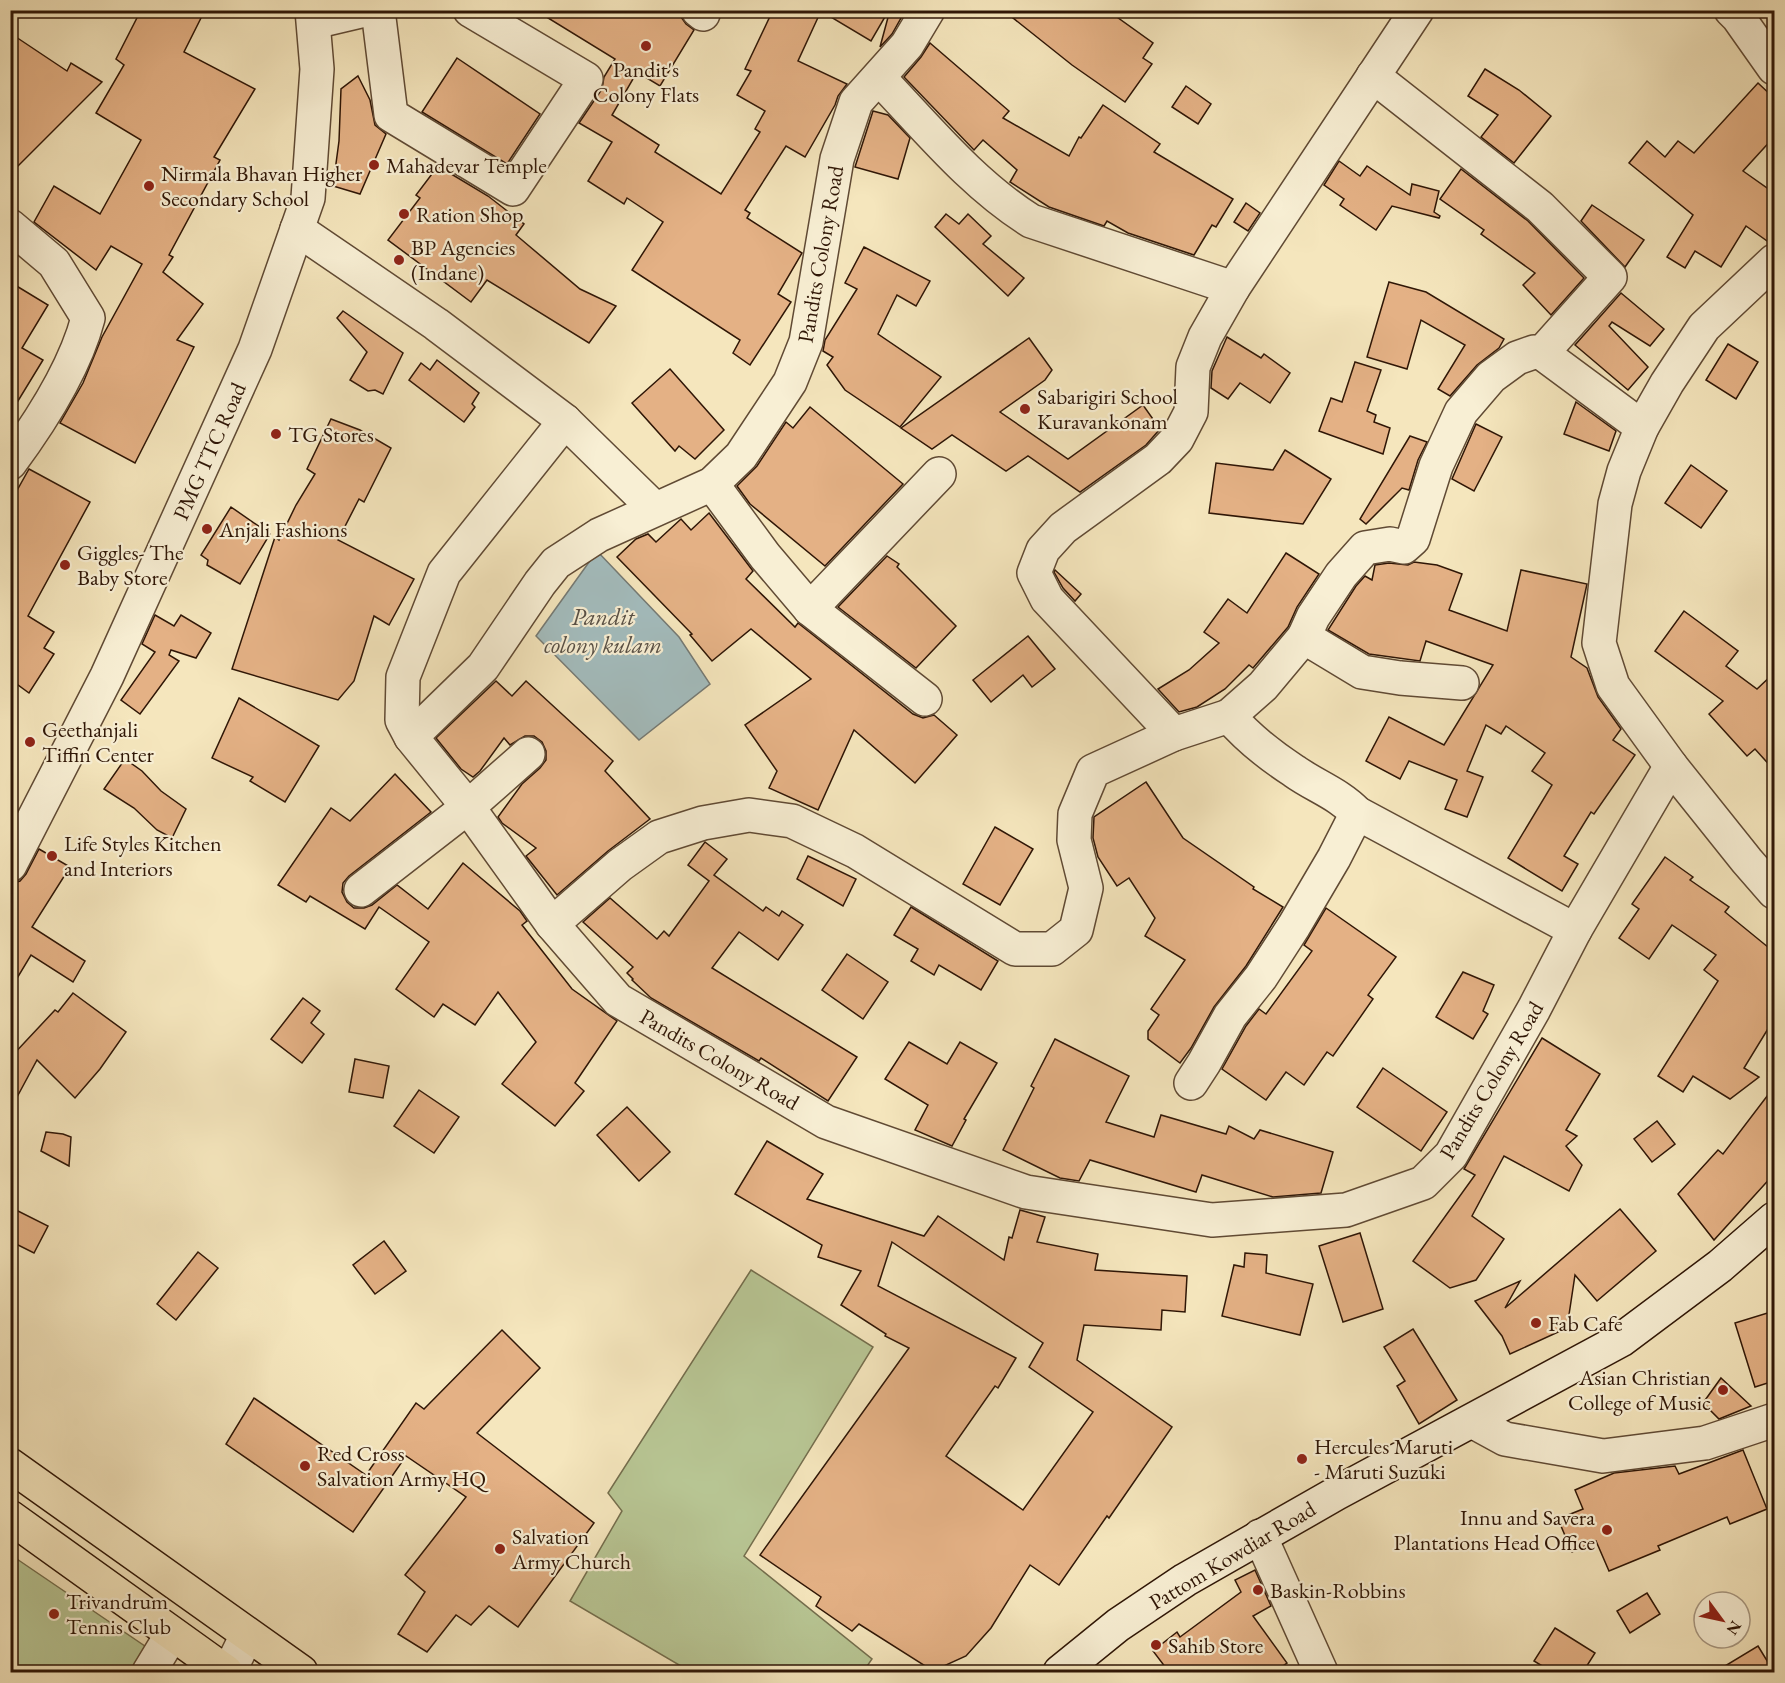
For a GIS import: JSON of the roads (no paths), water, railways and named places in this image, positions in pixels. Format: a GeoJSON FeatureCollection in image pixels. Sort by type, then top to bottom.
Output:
{"type":"FeatureCollection","features":[{"type":"Feature","properties":{"kind":"main road"},"geometry":{"type":"LineString","coordinates":[[10,1465],[301,1672]]}},
{"type":"Feature","properties":{"kind":"main road"},"geometry":{"type":"LineString","coordinates":[[10,1517],[227,1672]]}},
{"type":"Feature","properties":{"kind":"street"},"geometry":{"type":"LineString","coordinates":[[313,16],[365,10]]}},
{"type":"Feature","properties":{"kind":"street"},"geometry":{"type":"LineString","coordinates":[[378,10],[391,115],[513,189],[586,80],[470,10]]}},
{"type":"Feature","properties":{"kind":"street","name":"Pandits Colony Road"},"geometry":{"type":"LineString","coordinates":[[928,10],[907,45],[856,102],[837,159],[806,342],[790,382],[741,456],[712,484],[599,535],[556,563],[483,667],[411,737],[468,807],[552,924],[618,1000],[826,1122],[1026,1192],[1212,1220],[1346,1210],[1423,1183],[1451,1155],[1534,1009],[1575,930],[1671,766]]}},
{"type":"Feature","properties":{"kind":"street"},"geometry":{"type":"LineString","coordinates":[[1174,734],[1047,599],[1034,573],[1043,550],[1063,528],[1158,459],[1176,439],[1191,412],[1193,367],[1205,338],[1233,288],[1417,10]]}},
{"type":"Feature","properties":{"kind":"street"},"geometry":{"type":"LineString","coordinates":[[1731,10],[1774,68]]}},
{"type":"Feature","properties":{"kind":"street","name":"PMG TTC Road"},"geometry":{"type":"LineString","coordinates":[[10,865],[107,676],[255,349],[308,198],[317,69],[313,16]]}},
{"type":"Feature","properties":{"kind":"street"},"geometry":{"type":"LineString","coordinates":[[1373,76],[1540,207],[1611,277],[1542,353]]}},
{"type":"Feature","properties":{"kind":"street"},"geometry":{"type":"LineString","coordinates":[[879,78],[980,184],[1005,205],[1031,221],[1233,288]]}},
{"type":"Feature","properties":{"kind":"street"},"geometry":{"type":"LineString","coordinates":[[10,225],[54,263],[88,318],[76,355],[33,432],[10,463]]}},
{"type":"Feature","properties":{"kind":"street"},"geometry":{"type":"LineString","coordinates":[[297,229],[436,324],[565,421],[655,509]]}},
{"type":"Feature","properties":{"kind":"street"},"geometry":{"type":"LineString","coordinates":[[1774,261],[1704,327],[1667,383],[1642,427],[1624,471],[1615,504],[1599,643],[1612,686],[1671,766],[1774,892]]}},
{"type":"Feature","properties":{"kind":"street"},"geometry":{"type":"LineString","coordinates":[[552,924],[620,865],[659,837],[703,823],[749,815],[792,820],[855,852],[1015,949],[1052,949],[1076,930],[1086,888],[1074,840],[1075,814],[1093,771],[1174,734],[1229,716],[1263,686],[1304,637],[1313,617],[1341,575],[1365,548],[1390,544],[1404,547],[1413,539],[1436,466],[1461,412],[1491,377],[1517,358],[1534,352],[1542,353],[1642,427]]}},
{"type":"Feature","properties":{"kind":"street"},"geometry":{"type":"LineString","coordinates":[[411,737],[402,720],[403,677],[444,573],[565,421]]}},
{"type":"Feature","properties":{"kind":"street"},"geometry":{"type":"LineString","coordinates":[[810,609],[939,474]]}},
{"type":"Feature","properties":{"kind":"street"},"geometry":{"type":"LineString","coordinates":[[712,484],[765,556],[810,609],[925,699]]}},
{"type":"Feature","properties":{"kind":"street"},"geometry":{"type":"LineString","coordinates":[[1304,637],[1362,672],[1400,678],[1462,683]]}},
{"type":"Feature","properties":{"kind":"street"},"geometry":{"type":"LineString","coordinates":[[1229,716],[1242,731],[1295,772],[1345,800],[1357,813],[1575,930]]}},
{"type":"Feature","properties":{"kind":"street"},"geometry":{"type":"LineString","coordinates":[[361,890],[468,807],[528,754]]}},
{"type":"Feature","properties":{"kind":"street"},"geometry":{"type":"LineString","coordinates":[[1191,1083],[1230,1016],[1261,977],[1294,926],[1334,858],[1357,813]]}},
{"type":"Feature","properties":{"kind":"street","name":"Pattom Kowdiar Road"},"geometry":{"type":"LineString","coordinates":[[1060,1672],[1118,1625],[1175,1586],[1260,1536],[1621,1340],[1720,1266],[1774,1219]]}},
{"type":"Feature","properties":{"kind":"street"},"geometry":{"type":"LineString","coordinates":[[1472,1421],[1505,1439],[1603,1456],[1705,1443],[1774,1420]]}},
{"type":"Feature","properties":{"kind":"street"},"geometry":{"type":"LineString","coordinates":[[1260,1536],[1321,1672]]}},
{"type":"Feature","properties":{"kind":"street"},"geometry":{"type":"LineString","coordinates":[[149,1672],[172,1634]]}},
{"type":"Feature","properties":{"kind":"street"},"geometry":{"type":"LineString","coordinates":[[227,1672],[247,1635]]}},
{"type":"Feature","properties":{"kind":"water","name":"Pandit colony kulam"},"geometry":{"type":"Polygon","coordinates":[[[597,551],[679,637],[710,684],[639,740],[536,636],[597,551]]]}},
{"type":"Feature","properties":{"kind":"place","name":"Pandit's Colony Flats"},"geometry":{"type":"Point","coordinates":[646,46]}},
{"type":"Feature","properties":{"kind":"place","name":"Mahadevar Temple"},"geometry":{"type":"Point","coordinates":[374,165]}},
{"type":"Feature","properties":{"kind":"place","name":"Nirmala Bhavan Higher Secondary School"},"geometry":{"type":"Point","coordinates":[149,186]}},
{"type":"Feature","properties":{"kind":"place","name":"Ration Shop"},"geometry":{"type":"Point","coordinates":[404,214]}},
{"type":"Feature","properties":{"kind":"place","name":"BP Agencies (Indane)"},"geometry":{"type":"Point","coordinates":[399,260]}},
{"type":"Feature","properties":{"kind":"place","name":"Sabarigiri School Kuravankonam"},"geometry":{"type":"Point","coordinates":[1025,409]}},
{"type":"Feature","properties":{"kind":"place","name":"TG Stores"},"geometry":{"type":"Point","coordinates":[276,434]}},
{"type":"Feature","properties":{"kind":"place","name":"Anjali Fashions"},"geometry":{"type":"Point","coordinates":[207,529]}},
{"type":"Feature","properties":{"kind":"place","name":"Giggles- The Baby Store"},"geometry":{"type":"Point","coordinates":[65,565]}},
{"type":"Feature","properties":{"kind":"place","name":"Geethanjali Tiffin Center"},"geometry":{"type":"Point","coordinates":[30,742]}},
{"type":"Feature","properties":{"kind":"place","name":"Life Styles Kitchen and Interiors"},"geometry":{"type":"Point","coordinates":[52,856]}},
{"type":"Feature","properties":{"kind":"place","name":"Fab Cafe"},"geometry":{"type":"Point","coordinates":[1536,1323]}},
{"type":"Feature","properties":{"kind":"place","name":"Asian Christian College of Music"},"geometry":{"type":"Point","coordinates":[1723,1390]}},
{"type":"Feature","properties":{"kind":"place","name":"Hercules Maruti - Maruti Suzuki"},"geometry":{"type":"Point","coordinates":[1302,1459]}},
{"type":"Feature","properties":{"kind":"place","name":"Red Cross Salvation Army HQ"},"geometry":{"type":"Point","coordinates":[305,1466]}},
{"type":"Feature","properties":{"kind":"place","name":"Innu and Savera Plantations Head Office"},"geometry":{"type":"Point","coordinates":[1607,1530]}},
{"type":"Feature","properties":{"kind":"place","name":"Salvation Army Church"},"geometry":{"type":"Point","coordinates":[500,1549]}},
{"type":"Feature","properties":{"kind":"place","name":"Baskin-Robbins"},"geometry":{"type":"Point","coordinates":[1258,1590]}},
{"type":"Feature","properties":{"kind":"place","name":"Trivandrum Tennis Club"},"geometry":{"type":"Point","coordinates":[54,1614]}},
{"type":"Feature","properties":{"kind":"place","name":"Sahib Store"},"geometry":{"type":"Point","coordinates":[1156,1645]}}]}
